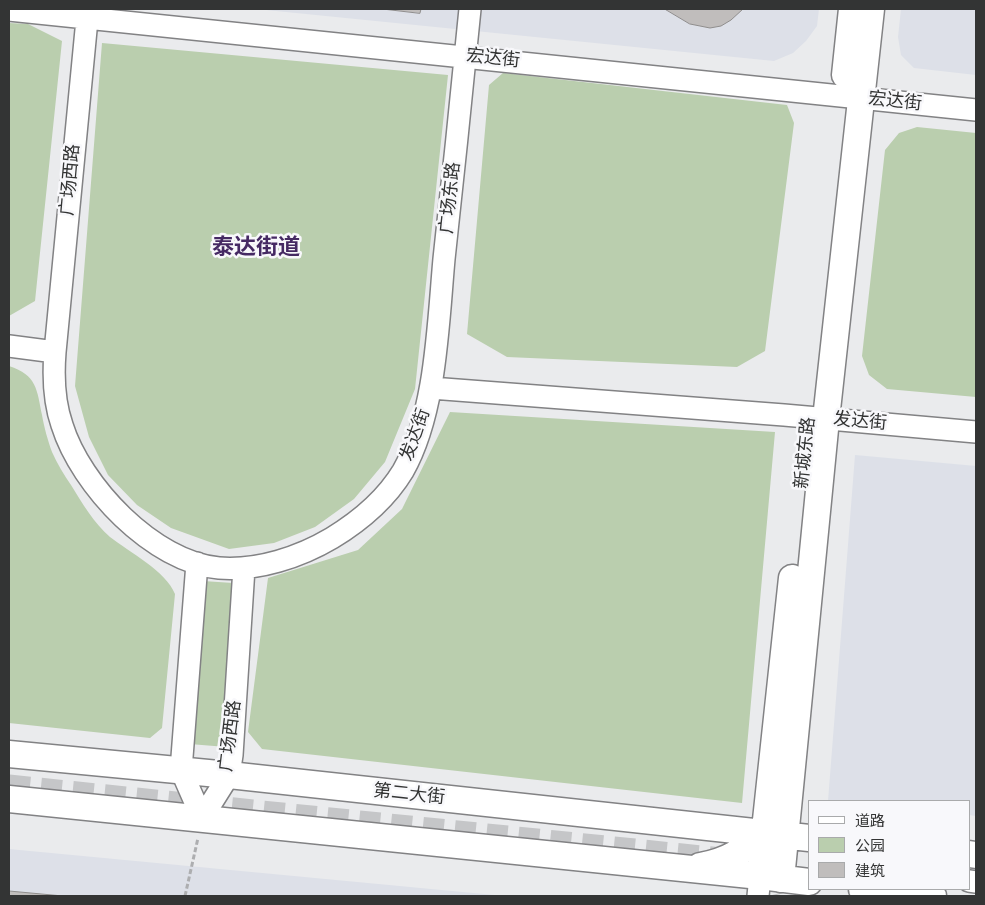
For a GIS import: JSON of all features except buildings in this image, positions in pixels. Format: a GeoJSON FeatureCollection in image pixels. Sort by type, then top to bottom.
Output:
{"type":"FeatureCollection","features":[{"type":"Feature","properties":{"kind":"main road","name":"新城东路"},"geometry":{"type":"LineString","coordinates":[[852,9],[852,98]]}},
{"type":"Feature","properties":{"kind":"main road","name":"新城东路"},"geometry":{"type":"LineString","coordinates":[[770,887],[789,831],[781,779],[852,98],[871,9]]}},
{"type":"Feature","properties":{"kind":"main road","name":"第二大街"},"geometry":{"type":"LineString","coordinates":[[9,754],[229,775],[708,828],[789,831]]}},
{"type":"Feature","properties":{"kind":"main road"},"geometry":{"type":"LineString","coordinates":[[678,867],[707,865],[733,856],[803,825],[781,779],[750,814],[730,825],[708,828]]}},
{"type":"Feature","properties":{"kind":"main road"},"geometry":{"type":"LineString","coordinates":[[9,799],[678,867],[770,887],[808,882]]}},
{"type":"Feature","properties":{"kind":"main road"},"geometry":{"type":"LineString","coordinates":[[789,831],[797,856],[808,868]]}},
{"type":"Feature","properties":{"kind":"main road"},"geometry":{"type":"LineString","coordinates":[[872,890],[933,896]]}},
{"type":"Feature","properties":{"kind":"street","name":"广场东路"},"geometry":{"type":"LineString","coordinates":[[431,388],[470,9]]}},
{"type":"Feature","properties":{"kind":"street","name":"宏达街"},"geometry":{"type":"LineString","coordinates":[[9,10],[87,13],[465,56],[976,110]]}},
{"type":"Feature","properties":{"kind":"street","name":"广场西路"},"geometry":{"type":"LineString","coordinates":[[55,352],[87,13]]}},
{"type":"Feature","properties":{"kind":"street"},"geometry":{"type":"LineString","coordinates":[[9,346],[55,352]]}},
{"type":"Feature","properties":{"kind":"street","name":"发达街"},"geometry":{"type":"LineString","coordinates":[[55,352],[53,377],[62,425],[73,453],[85,472],[117,512],[157,544],[178,557],[218,568],[244,568],[281,560],[307,551],[350,528],[388,492],[403,471],[413,449],[431,388],[976,432]]}},
{"type":"Feature","properties":{"kind":"street"},"geometry":{"type":"LineString","coordinates":[[197,563],[181,770],[202,818]]}},
{"type":"Feature","properties":{"kind":"street","name":"广场西路"},"geometry":{"type":"LineString","coordinates":[[202,818],[229,775],[232,755],[244,568]]}},
{"type":"Feature","properties":{"kind":"path"},"geometry":{"type":"LineString","coordinates":[[185,896],[202,818]]}},
{"type":"Feature","properties":{"kind":"shaded area"},"geometry":{"type":"Polygon","coordinates":[[[256,9],[819,9],[817,26],[806,41],[793,53],[774,61],[256,9]]]}},
{"type":"Feature","properties":{"kind":"shaded area"},"geometry":{"type":"Polygon","coordinates":[[[901,9],[976,9],[976,75],[914,68],[901,55],[898,37],[901,9]]]}},
{"type":"Feature","properties":{"kind":"shaded area"},"geometry":{"type":"Polygon","coordinates":[[[855,455],[976,466],[976,816],[970,815],[970,800],[828,800],[855,455]]]}},
{"type":"Feature","properties":{"kind":"shaded area"},"geometry":{"type":"Polygon","coordinates":[[[9,849],[505,896],[9,896],[9,849]]]}},
{"type":"Feature","properties":{"kind":"green space"},"geometry":{"type":"Polygon","coordinates":[[[9,23],[28,24],[62,41],[35,301],[9,316],[9,23]]]}},
{"type":"Feature","properties":{"kind":"green space"},"geometry":{"type":"Polygon","coordinates":[[[102,43],[448,75],[415,389],[385,462],[354,499],[315,527],[274,543],[229,549],[171,528],[137,505],[108,475],[89,437],[75,386],[102,43]]]}},
{"type":"Feature","properties":{"kind":"green space"},"geometry":{"type":"Polygon","coordinates":[[[503,73],[787,105],[794,123],[765,351],[737,367],[507,357],[467,334],[489,85],[503,73]]]}},
{"type":"Feature","properties":{"kind":"green space"},"geometry":{"type":"Polygon","coordinates":[[[917,127],[976,133],[976,397],[887,389],[869,375],[862,356],[885,150],[899,133],[917,127]]]}},
{"type":"Feature","properties":{"kind":"green space"},"geometry":{"type":"Polygon","coordinates":[[[9,366],[25,374],[34,384],[52,452],[63,473],[99,526],[110,537],[146,562],[164,578],[175,594],[162,728],[150,738],[9,723],[9,366]]]}},
{"type":"Feature","properties":{"kind":"green space"},"geometry":{"type":"Polygon","coordinates":[[[450,412],[775,432],[742,803],[262,749],[248,732],[268,578],[358,550],[402,509],[450,412]]]}},
{"type":"Feature","properties":{"kind":"green space"},"geometry":{"type":"Polygon","coordinates":[[[188,580],[248,584],[239,748],[177,743],[188,580]]]}},
{"type":"Feature","properties":{"kind":"tunnel"},"geometry":{"type":"LineString","coordinates":[[9,785],[722,858]]}},
{"type":"Feature","properties":{"kind":"tunnel"},"geometry":{"type":"LineString","coordinates":[[759,867],[768,877],[773,896]]}},
{"type":"Feature","properties":{"kind":"district","name":"泰达街道"},"geometry":{"type":"Point","coordinates":[256,248]}}]}
